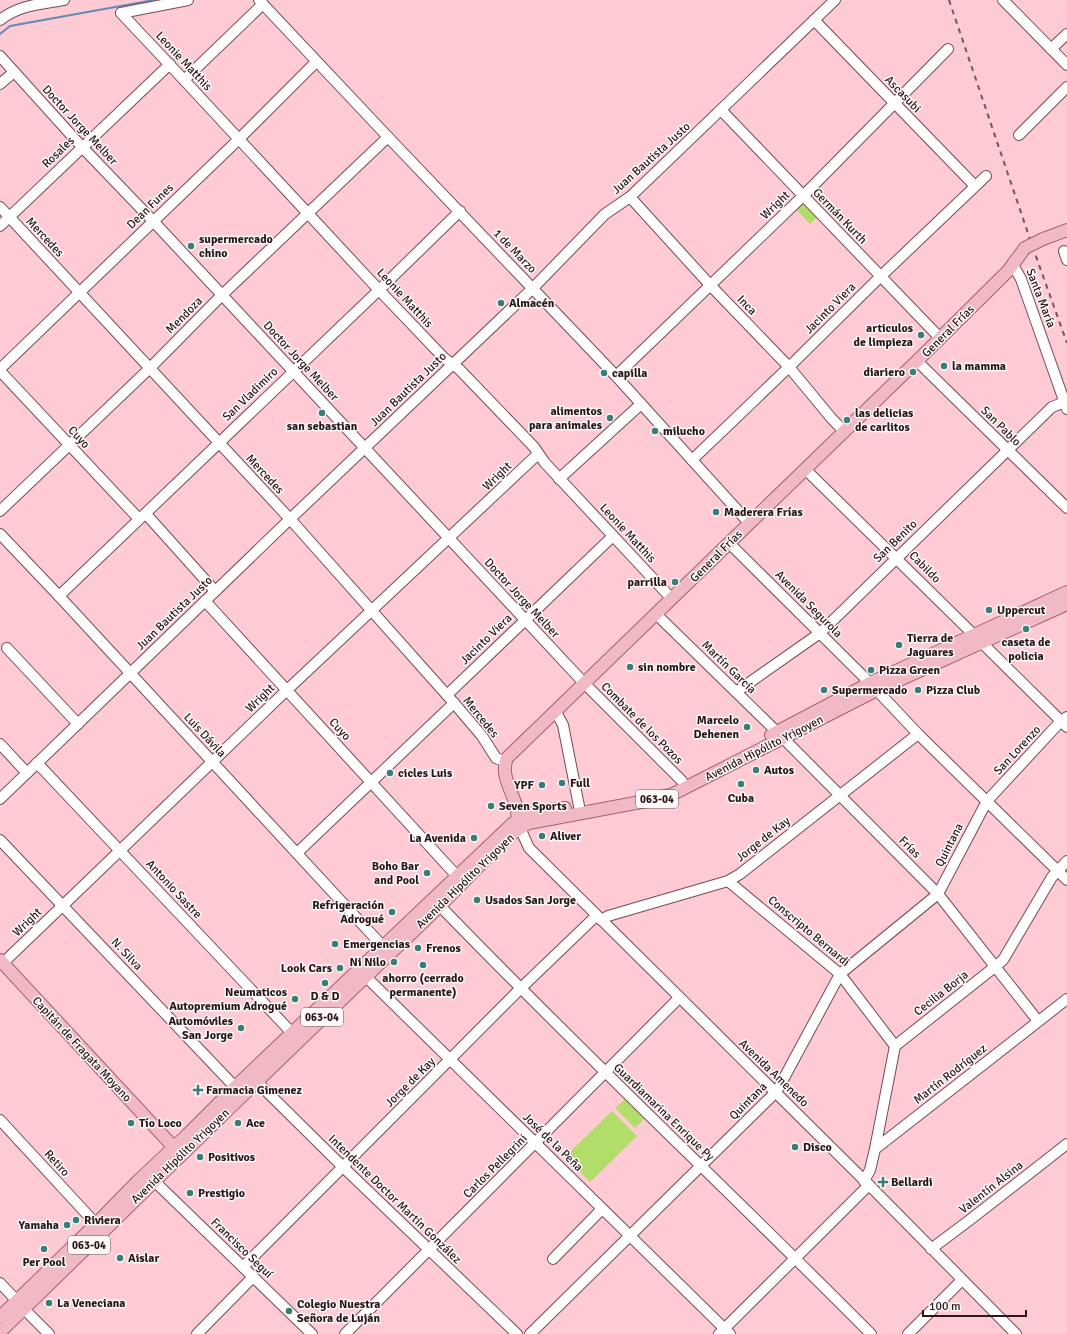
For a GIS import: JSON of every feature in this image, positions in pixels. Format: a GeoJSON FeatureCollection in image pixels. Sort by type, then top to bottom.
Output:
{"type":"FeatureCollection","features":[{"type":"Feature","properties":{"kind":"main road","name":"General Frías"},"geometry":{"type":"LineString","coordinates":[[506,762],[511,754],[917,361],[1013,265],[1025,248],[1067,230]]}},
{"type":"Feature","properties":{"kind":"main road","name":"Avenida Hipólito Yrigoyen"},"geometry":{"type":"LineString","coordinates":[[386,950],[456,875],[519,823],[534,813],[654,792],[682,781],[780,735],[1067,592]]}},
{"type":"Feature","properties":{"kind":"main road","name":"Avenida Hipólito Yrigoyen"},"geometry":{"type":"LineString","coordinates":[[977,638],[1067,604]]}},
{"type":"Feature","properties":{"kind":"main road","name":"Avenida Hipólito Yrigoyen"},"geometry":{"type":"LineString","coordinates":[[519,823],[529,823],[664,797],[682,790],[780,735]]}},
{"type":"Feature","properties":{"kind":"main road"},"geometry":{"type":"LineString","coordinates":[[506,762],[504,768],[505,775],[516,805],[519,823]]}},
{"type":"Feature","properties":{"kind":"main road","name":"Avenida Hipólito Yrigoyen"},"geometry":{"type":"LineString","coordinates":[[177,1151],[235,1087],[292,1032],[386,950],[440,906],[505,840],[519,823]]}},
{"type":"Feature","properties":{"kind":"main road","name":"Capitán de Fragata Moyano"},"geometry":{"type":"LineString","coordinates":[[1,962],[177,1151]]}},
{"type":"Feature","properties":{"kind":"main road","name":"Avenida Hipólito Yrigoyen"},"geometry":{"type":"LineString","coordinates":[[0,1316],[20,1305],[177,1151],[256,1081],[362,972]]}},
{"type":"Feature","properties":{"kind":"main road","name":"Avenida Hipólito Yrigoyen"},"geometry":{"type":"LineString","coordinates":[[0,1332],[20,1305],[96,1224],[150,1177]]}},
{"type":"Feature","properties":{"kind":"street","name":"Leonie Matthis"},"geometry":{"type":"LineString","coordinates":[[188,0],[121,13],[379,290],[528,442],[559,479],[672,599]]}},
{"type":"Feature","properties":{"kind":"street","name":"Juan Bautista Justo"},"geometry":{"type":"LineString","coordinates":[[0,799],[364,448],[533,288],[605,214],[630,198],[835,0]]}},
{"type":"Feature","properties":{"kind":"street"},"geometry":{"type":"LineString","coordinates":[[1002,0],[1067,65]]}},
{"type":"Feature","properties":{"kind":"street"},"geometry":{"type":"LineString","coordinates":[[0,20],[24,7],[58,1]]}},
{"type":"Feature","properties":{"kind":"street"},"geometry":{"type":"LineString","coordinates":[[184,80],[261,2]]}},
{"type":"Feature","properties":{"kind":"street","name":"1 de Marzo"},"geometry":{"type":"LineString","coordinates":[[261,2],[316,62],[616,376],[749,523]]}},
{"type":"Feature","properties":{"kind":"street","name":"Ascasubi"},"geometry":{"type":"LineString","coordinates":[[814,20],[975,186]]}},
{"type":"Feature","properties":{"kind":"street"},"geometry":{"type":"LineString","coordinates":[[1051,50],[1067,34]]}},
{"type":"Feature","properties":{"kind":"street","name":"Wright"},"geometry":{"type":"LineString","coordinates":[[616,376],[803,196],[948,49]]}},
{"type":"Feature","properties":{"kind":"street","name":"Doctor Jorge Melber"},"geometry":{"type":"LineString","coordinates":[[0,56],[82,147],[153,221],[584,683]]}},
{"type":"Feature","properties":{"kind":"street","name":"Dean Funes"},"geometry":{"type":"LineString","coordinates":[[0,370],[239,139],[316,62]]}},
{"type":"Feature","properties":{"kind":"street","name":"Rosales"},"geometry":{"type":"LineString","coordinates":[[0,226],[170,64]]}},
{"type":"Feature","properties":{"kind":"street"},"geometry":{"type":"LineString","coordinates":[[0,84],[14,72]]}},
{"type":"Feature","properties":{"kind":"street"},"geometry":{"type":"LineString","coordinates":[[1019,134],[1067,87]]}},
{"type":"Feature","properties":{"kind":"street","name":"Germán Kurth"},"geometry":{"type":"LineString","coordinates":[[721,110],[940,338]]}},
{"type":"Feature","properties":{"kind":"street","name":"Mendoza"},"geometry":{"type":"LineString","coordinates":[[0,511],[150,368],[222,295],[309,214],[388,137]]}},
{"type":"Feature","properties":{"kind":"street","name":"Jacinto Viera"},"geometry":{"type":"LineString","coordinates":[[692,460],[789,368],[880,277],[986,176]]}},
{"type":"Feature","properties":{"kind":"street","name":"Inca"},"geometry":{"type":"LineString","coordinates":[[630,198],[710,286],[789,368],[844,431]]}},
{"type":"Feature","properties":{"kind":"street","name":"Mercedes"},"geometry":{"type":"LineString","coordinates":[[0,207],[290,519],[454,703],[482,736],[496,758],[506,762]]}},
{"type":"Feature","properties":{"kind":"street","name":"San Vladimiro"},"geometry":{"type":"LineString","coordinates":[[59,596],[460,211]]}},
{"type":"Feature","properties":{"kind":"street","name":"Santa María"},"geometry":{"type":"LineString","coordinates":[[1013,265],[1021,279],[1066,406]]}},
{"type":"Feature","properties":{"kind":"street","name":"San Pablo"},"geometry":{"type":"LineString","coordinates":[[917,361],[1067,508]]}},
{"type":"Feature","properties":{"kind":"street","name":"Cuyo"},"geometry":{"type":"LineString","coordinates":[[0,370],[68,445],[143,517],[215,591]]}},
{"type":"Feature","properties":{"kind":"street"},"geometry":{"type":"LineString","coordinates":[[559,479],[641,404]]}},
{"type":"Feature","properties":{"kind":"street","name":"San Benito"},"geometry":{"type":"LineString","coordinates":[[736,692],[820,633],[1052,408],[1066,406]]}},
{"type":"Feature","properties":{"kind":"street","name":"Wright"},"geometry":{"type":"LineString","coordinates":[[1,962],[63,906],[287,690],[450,539],[538,454]]}},
{"type":"Feature","properties":{"kind":"street","name":"Cabildo"},"geometry":{"type":"LineString","coordinates":[[805,469],[1065,722]]}},
{"type":"Feature","properties":{"kind":"street","name":"Luis Dávila"},"geometry":{"type":"LineString","coordinates":[[0,534],[386,950]]}},
{"type":"Feature","properties":{"kind":"street","name":"Jacinto Viera"},"geometry":{"type":"LineString","coordinates":[[447,695],[613,536]]}},
{"type":"Feature","properties":{"kind":"street","name":"Avenida Segurola"},"geometry":{"type":"LineString","coordinates":[[729,543],[874,687],[918,734],[1067,880]]}},
{"type":"Feature","properties":{"kind":"street","name":"Cuyo"},"geometry":{"type":"LineString","coordinates":[[205,602],[456,875]]}},
{"type":"Feature","properties":{"kind":"street","name":"Martín García"},"geometry":{"type":"LineString","coordinates":[[656,614],[780,735]]}},
{"type":"Feature","properties":{"kind":"street"},"geometry":{"type":"LineString","coordinates":[[7,648],[78,724]]}},
{"type":"Feature","properties":{"kind":"street","name":"Combate de los Pozos"},"geometry":{"type":"LineString","coordinates":[[584,683],[682,781]]}},
{"type":"Feature","properties":{"kind":"street"},"geometry":{"type":"LineString","coordinates":[[297,853],[454,703]]}},
{"type":"Feature","properties":{"kind":"street"},"geometry":{"type":"LineString","coordinates":[[556,712],[563,725],[579,806]]}},
{"type":"Feature","properties":{"kind":"street","name":"San Lorenzo"},"geometry":{"type":"LineString","coordinates":[[987,801],[1065,722]]}},
{"type":"Feature","properties":{"kind":"street","name":"Jorge de Kay"},"geometry":{"type":"LineString","coordinates":[[243,1267],[520,989],[598,918],[728,880],[740,874],[918,734]]}},
{"type":"Feature","properties":{"kind":"street","name":"Frías"},"geometry":{"type":"LineString","coordinates":[[780,735],[938,894],[1038,1021]]}},
{"type":"Feature","properties":{"kind":"street"},"geometry":{"type":"LineString","coordinates":[[0,744],[27,773]]}},
{"type":"Feature","properties":{"kind":"street","name":"Antonio Sastre"},"geometry":{"type":"LineString","coordinates":[[37,763],[292,1032]]}},
{"type":"Feature","properties":{"kind":"street","name":"Quintana"},"geometry":{"type":"LineString","coordinates":[[530,1334],[775,1093],[840,974],[938,894],[987,801]]}},
{"type":"Feature","properties":{"kind":"street","name":"Avenida Amenedo"},"geometry":{"type":"LineString","coordinates":[[519,823],[529,848],[867,1183],[1016,1334]]}},
{"type":"Feature","properties":{"kind":"street","name":"N. Silva"},"geometry":{"type":"LineString","coordinates":[[0,840],[235,1087]]}},
{"type":"Feature","properties":{"kind":"street","name":"Cecilia Borja"},"geometry":{"type":"LineString","coordinates":[[895,1046],[1003,960],[1048,883],[1067,861]]}},
{"type":"Feature","properties":{"kind":"street","name":"Conscripto Bernardi"},"geometry":{"type":"LineString","coordinates":[[728,880],[840,974],[895,1046]]}},
{"type":"Feature","properties":{"kind":"street","name":"Guardiamarina Enrique Py"},"geometry":{"type":"LineString","coordinates":[[440,906],[520,989],[795,1257],[871,1334]]}},
{"type":"Feature","properties":{"kind":"street","name":"José de la Peña"},"geometry":{"type":"LineString","coordinates":[[362,972],[630,1236],[724,1332]]}},
{"type":"Feature","properties":{"kind":"street","name":"Carlos Pellegrini"},"geometry":{"type":"LineString","coordinates":[[345,1334],[679,998]]}},
{"type":"Feature","properties":{"kind":"street","name":"Martín Rodríguez"},"geometry":{"type":"LineString","coordinates":[[875,1149],[1067,999]]}},
{"type":"Feature","properties":{"kind":"street"},"geometry":{"type":"LineString","coordinates":[[724,1332],[867,1183],[895,1046]]}},
{"type":"Feature","properties":{"kind":"street","name":"Intendente Doctor Martín González"},"geometry":{"type":"LineString","coordinates":[[256,1081],[343,1167],[518,1334]]}},
{"type":"Feature","properties":{"kind":"street","name":"Retiro"},"geometry":{"type":"LineString","coordinates":[[0,1120],[96,1224]]}},
{"type":"Feature","properties":{"kind":"street","name":"Valentín Alsina"},"geometry":{"type":"LineString","coordinates":[[931,1249],[1067,1144]]}},
{"type":"Feature","properties":{"kind":"street","name":"Francisco Seguí"},"geometry":{"type":"LineString","coordinates":[[150,1177],[312,1334]]}},
{"type":"Feature","properties":{"kind":"street"},"geometry":{"type":"LineString","coordinates":[[553,1259],[602,1209]]}},
{"type":"Feature","properties":{"kind":"street"},"geometry":{"type":"LineString","coordinates":[[197,1334],[253,1277]]}},
{"type":"Feature","properties":{"kind":"street"},"geometry":{"type":"LineString","coordinates":[[908,1334],[962,1280]]}},
{"type":"Feature","properties":{"kind":"street"},"geometry":{"type":"LineString","coordinates":[[0,1283],[49,1334]]}},
{"type":"Feature","properties":{"kind":"green space"},"geometry":{"type":"Polygon","coordinates":[[[802,199],[818,216],[810,224],[794,207],[802,199]]]}},
{"type":"Feature","properties":{"kind":"green space"},"geometry":{"type":"Polygon","coordinates":[[[625,1099],[645,1118],[635,1128],[615,1108],[625,1099]]]}},
{"type":"Feature","properties":{"kind":"green space"},"geometry":{"type":"Polygon","coordinates":[[[612,1111],[637,1136],[590,1182],[565,1157],[612,1111]]]}},
{"type":"Feature","properties":{"kind":"waterway"},"geometry":{"type":"LineString","coordinates":[[0,34],[10,26],[154,0]]}},
{"type":"Feature","properties":{"kind":"railway"},"geometry":{"type":"LineString","coordinates":[[949,0],[1033,248],[1067,343]]}},
{"type":"Feature","properties":{"kind":"place","name":"supermercado chino"},"geometry":{"type":"Point","coordinates":[191,246]}},
{"type":"Feature","properties":{"kind":"place","name":"Almacén"},"geometry":{"type":"Point","coordinates":[501,303]}},
{"type":"Feature","properties":{"kind":"place","name":"articulos de limpieza"},"geometry":{"type":"Point","coordinates":[921,335]}},
{"type":"Feature","properties":{"kind":"place","name":"la mamma"},"geometry":{"type":"Point","coordinates":[944,366]}},
{"type":"Feature","properties":{"kind":"place","name":"diariero"},"geometry":{"type":"Point","coordinates":[913,372]}},
{"type":"Feature","properties":{"kind":"place","name":"capilla"},"geometry":{"type":"Point","coordinates":[604,373]}},
{"type":"Feature","properties":{"kind":"place","name":"san sebastian"},"geometry":{"type":"Point","coordinates":[322,413]}},
{"type":"Feature","properties":{"kind":"place","name":"alimentos para animales"},"geometry":{"type":"Point","coordinates":[610,418]}},
{"type":"Feature","properties":{"kind":"place","name":"las delicias de carlitos"},"geometry":{"type":"Point","coordinates":[847,420]}},
{"type":"Feature","properties":{"kind":"place","name":"milucho"},"geometry":{"type":"Point","coordinates":[655,431]}},
{"type":"Feature","properties":{"kind":"place","name":"Maderera Frías"},"geometry":{"type":"Point","coordinates":[716,512]}},
{"type":"Feature","properties":{"kind":"place","name":"parrilla"},"geometry":{"type":"Point","coordinates":[675,582]}},
{"type":"Feature","properties":{"kind":"place","name":"Uppercut"},"geometry":{"type":"Point","coordinates":[989,610]}},
{"type":"Feature","properties":{"kind":"place","name":"caseta de policia"},"geometry":{"type":"Point","coordinates":[1026,629]}},
{"type":"Feature","properties":{"kind":"place","name":"Tierra de Jaguares"},"geometry":{"type":"Point","coordinates":[899,645]}},
{"type":"Feature","properties":{"kind":"place","name":"sin nombre"},"geometry":{"type":"Point","coordinates":[630,667]}},
{"type":"Feature","properties":{"kind":"place","name":"Pizza Green"},"geometry":{"type":"Point","coordinates":[871,670]}},
{"type":"Feature","properties":{"kind":"place","name":"Supermercado"},"geometry":{"type":"Point","coordinates":[824,690]}},
{"type":"Feature","properties":{"kind":"place","name":"Pizza Club"},"geometry":{"type":"Point","coordinates":[918,690]}},
{"type":"Feature","properties":{"kind":"place","name":"Marcelo Dehenen"},"geometry":{"type":"Point","coordinates":[747,727]}},
{"type":"Feature","properties":{"kind":"place","name":"Autos"},"geometry":{"type":"Point","coordinates":[756,770]}},
{"type":"Feature","properties":{"kind":"place","name":"cicles Luis"},"geometry":{"type":"Point","coordinates":[390,773]}},
{"type":"Feature","properties":{"kind":"place","name":"Full"},"geometry":{"type":"Point","coordinates":[562,783]}},
{"type":"Feature","properties":{"kind":"place","name":"Cuba"},"geometry":{"type":"Point","coordinates":[741,784]}},
{"type":"Feature","properties":{"kind":"place","name":"YPF"},"geometry":{"type":"Point","coordinates":[542,785]}},
{"type":"Feature","properties":{"kind":"place","name":"Seven Sports"},"geometry":{"type":"Point","coordinates":[491,806]}},
{"type":"Feature","properties":{"kind":"place","name":"Aliver"},"geometry":{"type":"Point","coordinates":[542,836]}},
{"type":"Feature","properties":{"kind":"place","name":"La Avenida"},"geometry":{"type":"Point","coordinates":[474,838]}},
{"type":"Feature","properties":{"kind":"place","name":"Boho Bar and Pool"},"geometry":{"type":"Point","coordinates":[427,873]}},
{"type":"Feature","properties":{"kind":"place","name":"Usados San Jorge"},"geometry":{"type":"Point","coordinates":[477,900]}},
{"type":"Feature","properties":{"kind":"place","name":"Refrigeración Adrogué"},"geometry":{"type":"Point","coordinates":[392,912]}},
{"type":"Feature","properties":{"kind":"place","name":"Emergencias"},"geometry":{"type":"Point","coordinates":[335,944]}},
{"type":"Feature","properties":{"kind":"place","name":"Frenos"},"geometry":{"type":"Point","coordinates":[418,948]}},
{"type":"Feature","properties":{"kind":"place","name":"Ni Nilo"},"geometry":{"type":"Point","coordinates":[394,962]}},
{"type":"Feature","properties":{"kind":"place","name":"ahorro (cerrado permanente)"},"geometry":{"type":"Point","coordinates":[423,965]}},
{"type":"Feature","properties":{"kind":"place","name":"Look Cars"},"geometry":{"type":"Point","coordinates":[340,968]}},
{"type":"Feature","properties":{"kind":"place","name":"D & D"},"geometry":{"type":"Point","coordinates":[325,983]}},
{"type":"Feature","properties":{"kind":"place","name":"Neumaticos Autopremium Adrogué"},"geometry":{"type":"Point","coordinates":[295,999]}},
{"type":"Feature","properties":{"kind":"place","name":"Automóviles San Jorge"},"geometry":{"type":"Point","coordinates":[241,1028]}},
{"type":"Feature","properties":{"kind":"place","name":"Farmacia Gimenez"},"geometry":{"type":"Point","coordinates":[198,1090]}},
{"type":"Feature","properties":{"kind":"place","name":"Tío Loco"},"geometry":{"type":"Point","coordinates":[131,1123]}},
{"type":"Feature","properties":{"kind":"place","name":"Ace"},"geometry":{"type":"Point","coordinates":[238,1123]}},
{"type":"Feature","properties":{"kind":"place","name":"Disco"},"geometry":{"type":"Point","coordinates":[795,1147]}},
{"type":"Feature","properties":{"kind":"place","name":"Positivos"},"geometry":{"type":"Point","coordinates":[200,1157]}},
{"type":"Feature","properties":{"kind":"place","name":"Bellardi"},"geometry":{"type":"Point","coordinates":[883,1182]}},
{"type":"Feature","properties":{"kind":"place","name":"Prestigio"},"geometry":{"type":"Point","coordinates":[190,1193]}},
{"type":"Feature","properties":{"kind":"place","name":"Riviera"},"geometry":{"type":"Point","coordinates":[76,1220]}},
{"type":"Feature","properties":{"kind":"place","name":"Yamaha"},"geometry":{"type":"Point","coordinates":[67,1225]}},
{"type":"Feature","properties":{"kind":"place","name":"Per Pool"},"geometry":{"type":"Point","coordinates":[44,1249]}},
{"type":"Feature","properties":{"kind":"place","name":"Aislar"},"geometry":{"type":"Point","coordinates":[120,1258]}},
{"type":"Feature","properties":{"kind":"place","name":"La Veneciana"},"geometry":{"type":"Point","coordinates":[49,1303]}},
{"type":"Feature","properties":{"kind":"place","name":"Colegio Nuestra Señora de Luján"},"geometry":{"type":"Point","coordinates":[289,1311]}}]}
